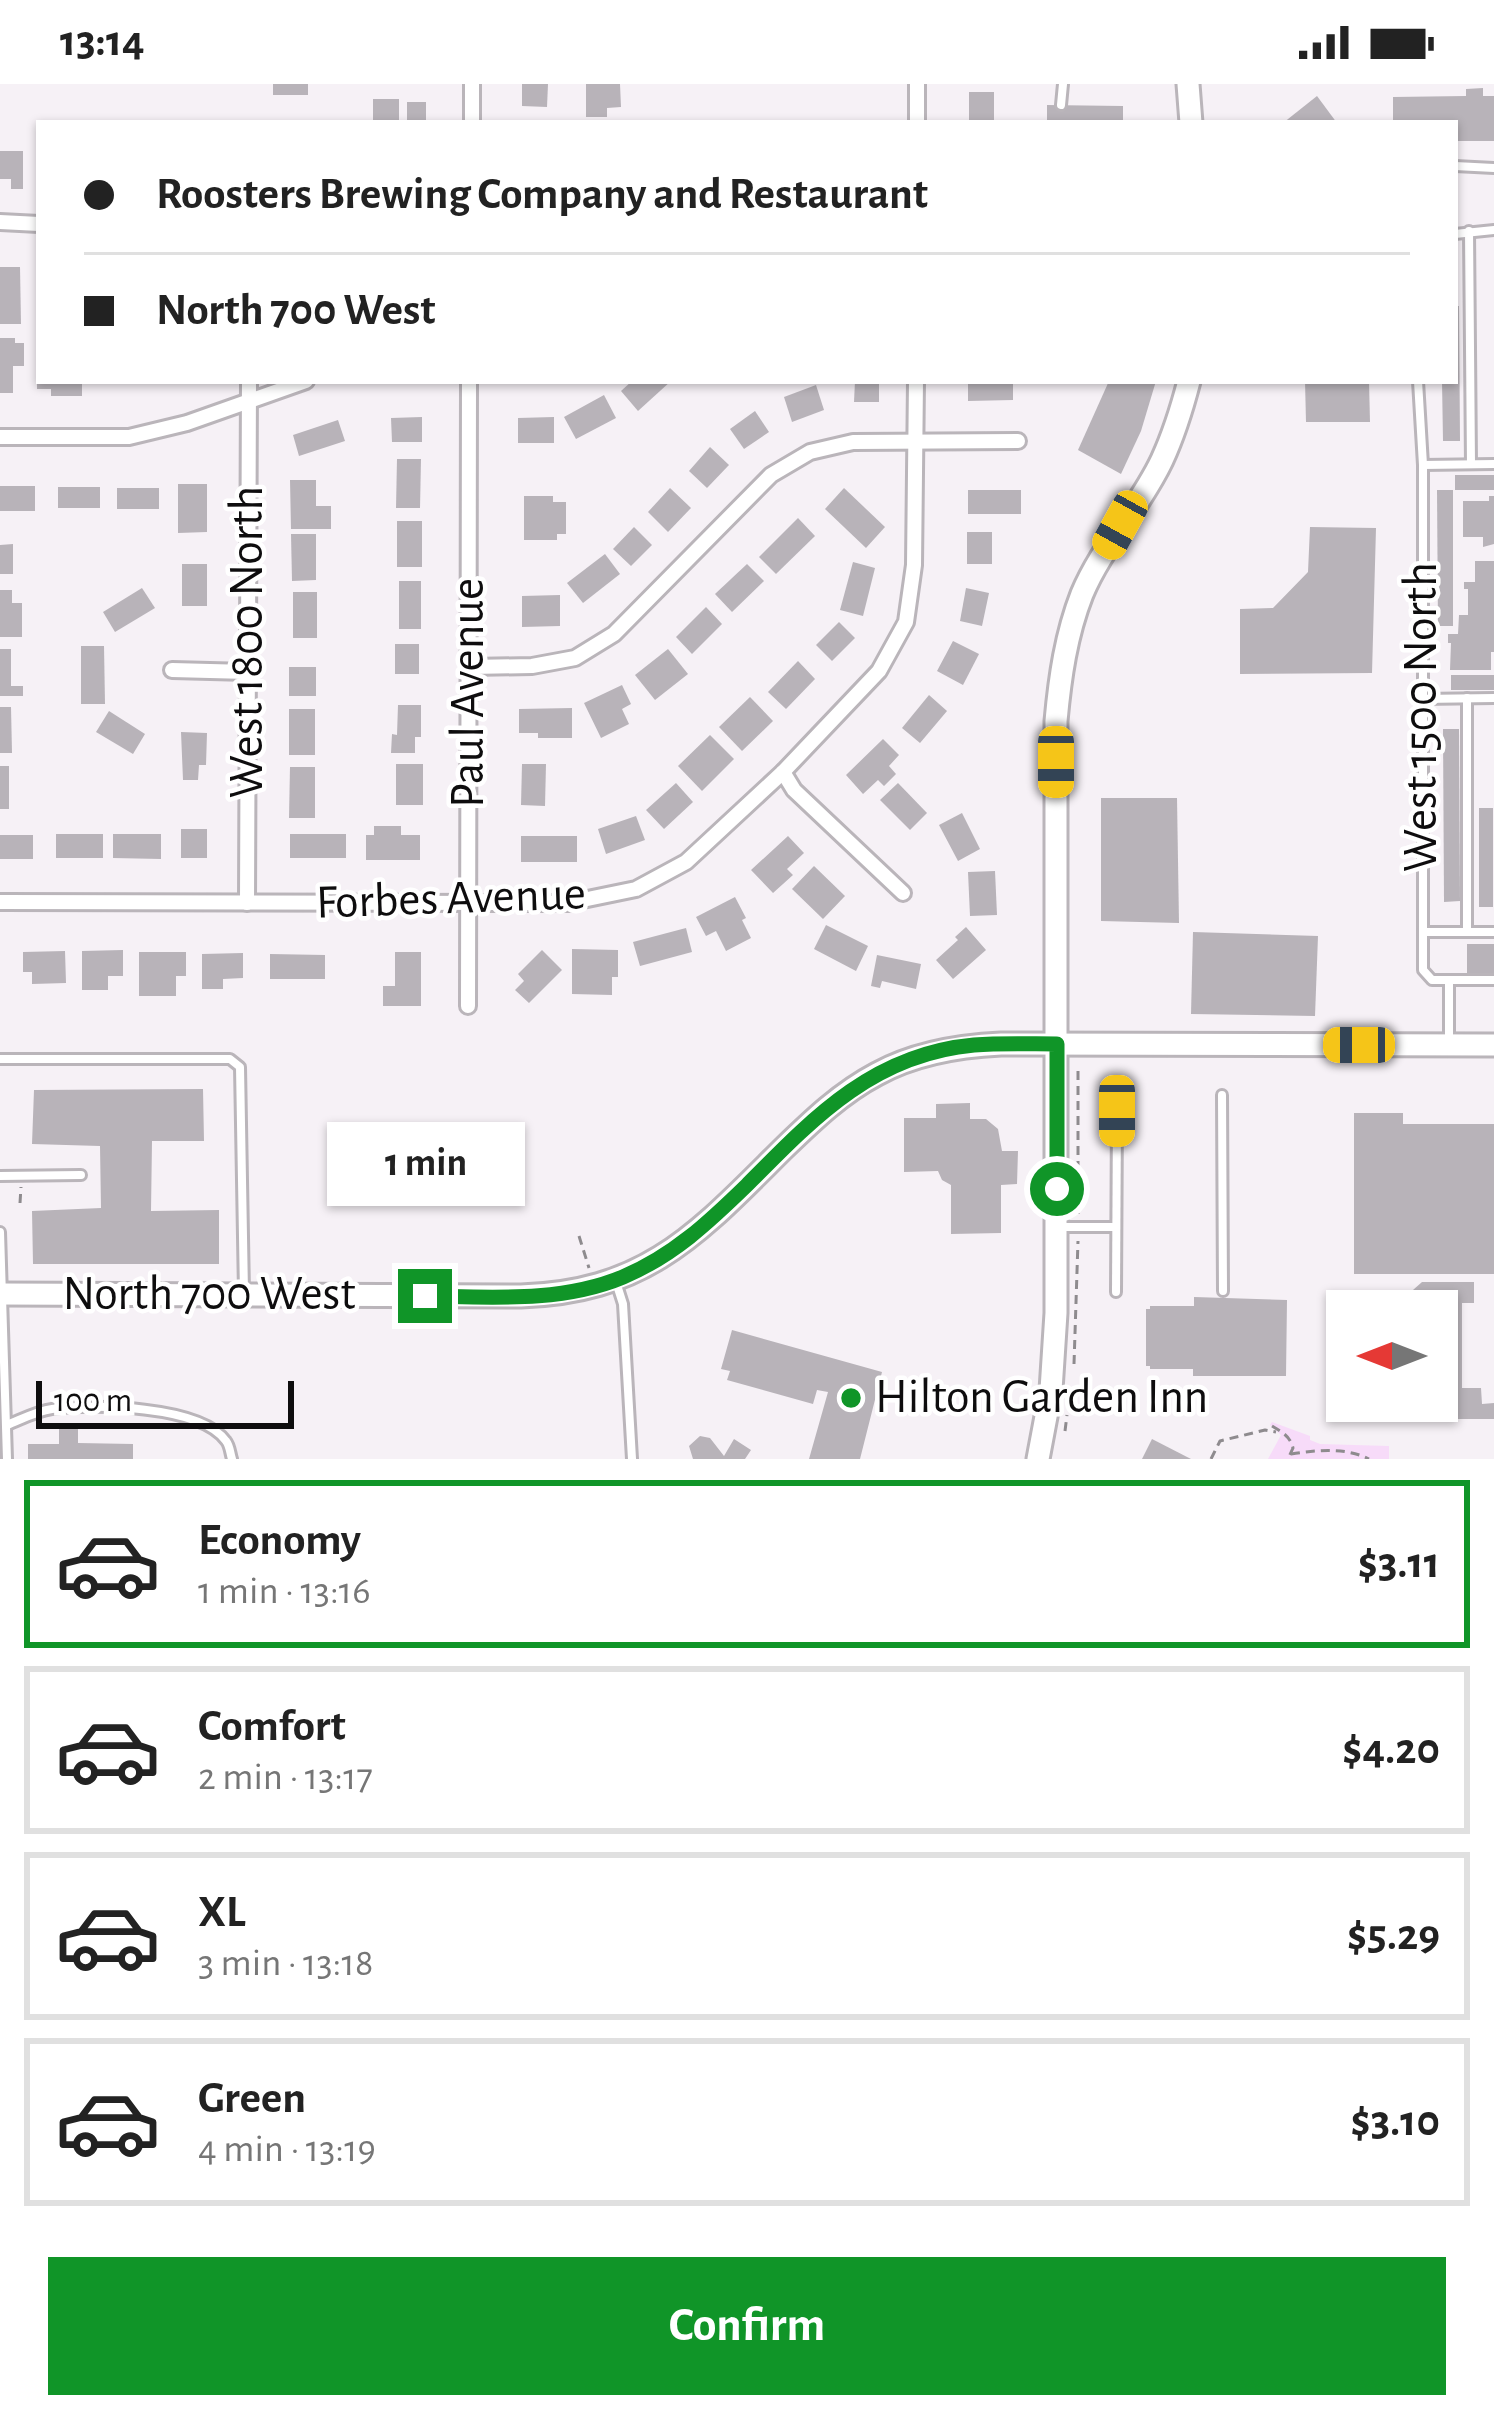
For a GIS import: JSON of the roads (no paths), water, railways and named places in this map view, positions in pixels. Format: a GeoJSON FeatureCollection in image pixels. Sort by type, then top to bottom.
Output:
{"type":"FeatureCollection","features":[{"type":"Feature","properties":{"kind":"street"},"geometry":{"type":"LineString","coordinates":[[472,84],[472,120]]}},
{"type":"Feature","properties":{"kind":"street"},"geometry":{"type":"LineString","coordinates":[[917,84],[917,120]]}},
{"type":"Feature","properties":{"kind":"street"},"geometry":{"type":"LineString","coordinates":[[1188,84],[1191,120]]}},
{"type":"Feature","properties":{"kind":"street"},"geometry":{"type":"LineString","coordinates":[[0,222],[36,224]]}},
{"type":"Feature","properties":{"kind":"street","name":"West 1800 North"},"geometry":{"type":"LineString","coordinates":[[247,903],[249,384]]}},
{"type":"Feature","properties":{"kind":"street"},"geometry":{"type":"LineString","coordinates":[[0,437],[129,436],[187,423],[297,384]]}},
{"type":"Feature","properties":{"kind":"street","name":"Paul Avenue"},"geometry":{"type":"LineString","coordinates":[[468,1006],[469,384]]}},
{"type":"Feature","properties":{"kind":"street","name":"Forbes Avenue"},"geometry":{"type":"LineString","coordinates":[[0,902],[568,903],[636,889],[686,862],[783,772],[879,671],[906,622],[914,566],[916,384]]}},
{"type":"Feature","properties":{"kind":"street"},"geometry":{"type":"LineString","coordinates":[[1038,1459],[1051,1390],[1056,1313],[1056,721],[1061,670],[1084,591],[1162,461],[1188,384]]}},
{"type":"Feature","properties":{"kind":"street"},"geometry":{"type":"LineString","coordinates":[[470,668],[532,666],[575,658],[614,634],[771,475],[810,452],[853,442],[1018,441]]}},
{"type":"Feature","properties":{"kind":"street"},"geometry":{"type":"LineString","coordinates":[[172,670],[248,672]]}},
{"type":"Feature","properties":{"kind":"street"},"geometry":{"type":"LineString","coordinates":[[783,772],[794,790],[903,893]]}},
{"type":"Feature","properties":{"kind":"street","name":"North 700 West"},"geometry":{"type":"LineString","coordinates":[[2,1294],[532,1296],[575,1292],[652,1263],[688,1240],[821,1112],[875,1075],[931,1053],[968,1046],[1057,1044],[1494,1045]]}},
{"type":"Feature","properties":{"kind":"lane"},"geometry":{"type":"LineString","coordinates":[[1061,105],[1063,84]]}},
{"type":"Feature","properties":{"kind":"lane"},"geometry":{"type":"LineString","coordinates":[[1458,166],[1494,168]]}},
{"type":"Feature","properties":{"kind":"lane"},"geometry":{"type":"LineString","coordinates":[[1458,233],[1494,230]]}},
{"type":"Feature","properties":{"kind":"lane"},"geometry":{"type":"LineString","coordinates":[[1469,231],[1472,464]]}},
{"type":"Feature","properties":{"kind":"lane","name":"West 1500 North"},"geometry":{"type":"LineString","coordinates":[[1418,384],[1423,465],[1423,970],[1432,980],[1450,980]]}},
{"type":"Feature","properties":{"kind":"lane"},"geometry":{"type":"LineString","coordinates":[[1423,465],[1494,464]]}},
{"type":"Feature","properties":{"kind":"lane"},"geometry":{"type":"LineString","coordinates":[[1467,698],[1468,932]]}},
{"type":"Feature","properties":{"kind":"lane"},"geometry":{"type":"LineString","coordinates":[[1421,699],[1494,698]]}},
{"type":"Feature","properties":{"kind":"lane"},"geometry":{"type":"LineString","coordinates":[[1423,932],[1494,932]]}},
{"type":"Feature","properties":{"kind":"lane"},"geometry":{"type":"LineString","coordinates":[[1449,1045],[1450,980],[1494,980]]}},
{"type":"Feature","properties":{"kind":"lane"},"geometry":{"type":"LineString","coordinates":[[0,1059],[230,1059],[240,1067],[244,1295]]}},
{"type":"Feature","properties":{"kind":"lane"},"geometry":{"type":"LineString","coordinates":[[1222,1095],[1223,1292]]}},
{"type":"Feature","properties":{"kind":"lane"},"geometry":{"type":"LineString","coordinates":[[1115,1292],[1117,1111]]}},
{"type":"Feature","properties":{"kind":"lane"},"geometry":{"type":"LineString","coordinates":[[0,1176],[81,1175]]}},
{"type":"Feature","properties":{"kind":"lane"},"geometry":{"type":"LineString","coordinates":[[1057,1227],[1116,1227]]}},
{"type":"Feature","properties":{"kind":"lane"},"geometry":{"type":"LineString","coordinates":[[0,1230],[8,1459]]}},
{"type":"Feature","properties":{"kind":"lane"},"geometry":{"type":"LineString","coordinates":[[615,1280],[623,1304],[632,1459]]}},
{"type":"Feature","properties":{"kind":"lane"},"geometry":{"type":"LineString","coordinates":[[8,1425],[53,1409],[173,1412],[204,1424],[226,1441],[232,1459]]}},
{"type":"Feature","properties":{"kind":"place","name":"Hilton Garden Inn"},"geometry":{"type":"Point","coordinates":[851,1398]}}]}
